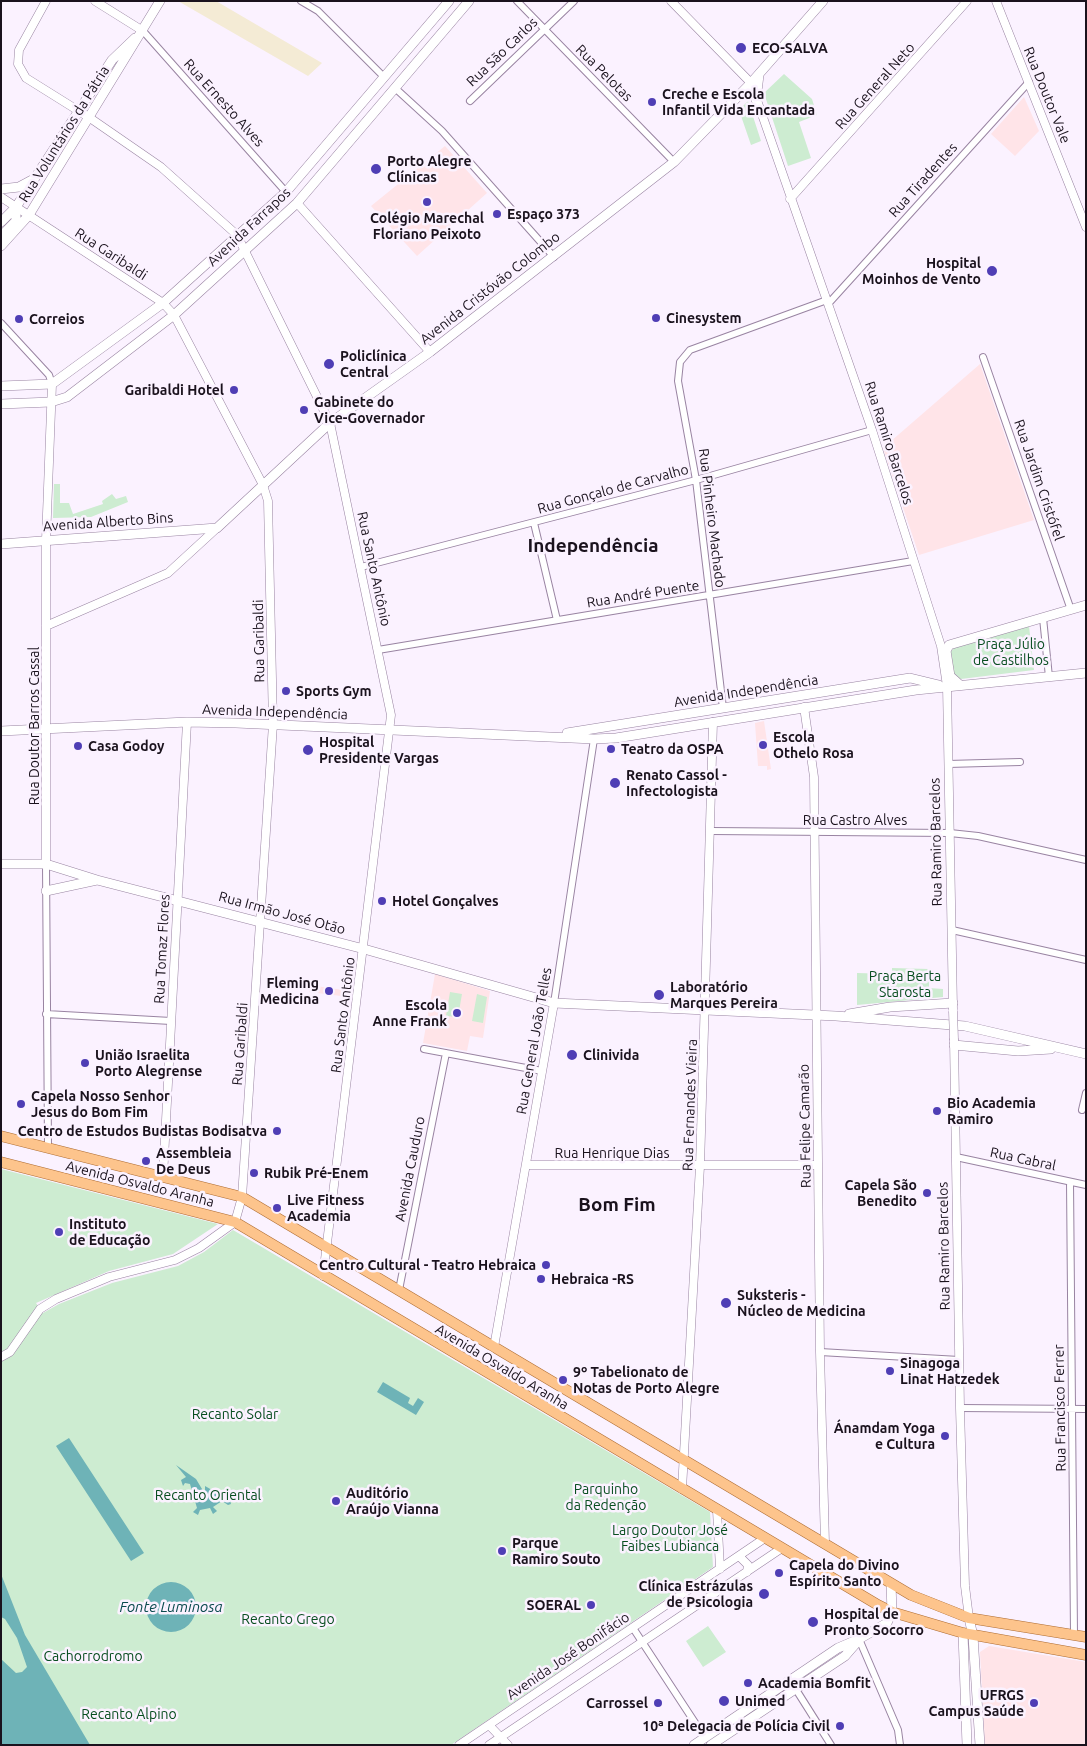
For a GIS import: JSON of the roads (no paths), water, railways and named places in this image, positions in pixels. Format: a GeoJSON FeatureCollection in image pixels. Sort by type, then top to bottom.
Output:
{"type":"FeatureCollection","features":[{"type":"Feature","properties":{"kind":"main road","name":"Rua Voluntários da Pátria"},"geometry":{"type":"LineString","coordinates":[[1,246],[29,215],[160,1]]}},
{"type":"Feature","properties":{"kind":"main road","name":"Avenida Farrapos"},"geometry":{"type":"LineString","coordinates":[[52,384],[163,303],[236,235],[286,192],[449,1]]}},
{"type":"Feature","properties":{"kind":"main road","name":"Avenida Farrapos"},"geometry":{"type":"LineString","coordinates":[[1,404],[51,402],[67,397],[174,316],[297,203],[469,1]]}},
{"type":"Feature","properties":{"kind":"main road","name":"Avenida Cristóvão Colombo"},"geometry":{"type":"LineString","coordinates":[[217,528],[330,423],[430,352],[674,162],[751,84],[823,1]]}},
{"type":"Feature","properties":{"kind":"main road","name":"Rua Voluntários da Pátria"},"geometry":{"type":"LineString","coordinates":[[1,222],[16,207],[112,60],[143,31]]}},
{"type":"Feature","properties":{"kind":"main road"},"geometry":{"type":"LineString","coordinates":[[756,100],[759,74]]}},
{"type":"Feature","properties":{"kind":"main road"},"geometry":{"type":"LineString","coordinates":[[1,189],[19,187],[34,179]]}},
{"type":"Feature","properties":{"kind":"main road"},"geometry":{"type":"LineString","coordinates":[[1,236],[16,221],[16,207]]}},
{"type":"Feature","properties":{"kind":"main road"},"geometry":{"type":"LineString","coordinates":[[1,386],[52,384]]}},
{"type":"Feature","properties":{"kind":"main road","name":"Avenida Alberto Bins"},"geometry":{"type":"LineString","coordinates":[[1,544],[217,528]]}},
{"type":"Feature","properties":{"kind":"main road"},"geometry":{"type":"LineString","coordinates":[[960,685],[950,676],[946,652],[952,643],[1086,605]]}},
{"type":"Feature","properties":{"kind":"main road","name":"Avenida Independência"},"geometry":{"type":"LineString","coordinates":[[1,731],[187,722],[273,724],[594,739],[616,738],[947,686],[1086,673]]}},
{"type":"Feature","properties":{"kind":"main road","name":"Avenida Independência"},"geometry":{"type":"LineString","coordinates":[[549,736],[910,678],[947,686]]}},
{"type":"Feature","properties":{"kind":"main road","name":"Rua Irmão José Otão"},"geometry":{"type":"LineString","coordinates":[[1,864],[46,864],[97,880],[364,948],[554,1003],[836,1016]]}},
{"type":"Feature","properties":{"kind":"main road"},"geometry":{"type":"LineString","coordinates":[[46,891],[97,880]]}},
{"type":"Feature","properties":{"kind":"main road"},"geometry":{"type":"LineString","coordinates":[[836,1016],[890,1007],[953,1007]]}},
{"type":"Feature","properties":{"kind":"main road"},"geometry":{"type":"LineString","coordinates":[[836,1016],[965,1026],[1086,1054]]}},
{"type":"Feature","properties":{"kind":"main road"},"geometry":{"type":"LineString","coordinates":[[954,1042],[1018,1050],[1061,1048]]}},
{"type":"Feature","properties":{"kind":"main road","name":"Avenida Osvaldo Aranha"},"geometry":{"type":"LineString","coordinates":[[1,1136],[242,1197],[891,1584],[937,1607],[969,1618],[1086,1637]]}},
{"type":"Feature","properties":{"kind":"main road","name":"Avenida Osvaldo Aranha"},"geometry":{"type":"LineString","coordinates":[[1,1162],[235,1222],[682,1490],[892,1612],[973,1636],[1086,1655]]}},
{"type":"Feature","properties":{"kind":"main road"},"geometry":{"type":"LineString","coordinates":[[708,1741],[790,1680],[838,1648],[859,1639],[887,1623],[892,1612],[891,1584]]}},
{"type":"Feature","properties":{"kind":"main road","name":"Rua Ramiro Barcelos"},"geometry":{"type":"LineString","coordinates":[[969,1618],[973,1636],[980,1745]]}},
{"type":"Feature","properties":{"kind":"main road"},"geometry":{"type":"LineString","coordinates":[[963,1633],[967,1745]]}},
{"type":"Feature","properties":{"kind":"main road"},"geometry":{"type":"LineString","coordinates":[[694,1745],[708,1741],[796,1688],[845,1656],[859,1639]]}},
{"type":"Feature","properties":{"kind":"street","name":"Rua Santo Antônio"},"geometry":{"type":"LineString","coordinates":[[46,1],[18,50],[18,64],[26,78],[90,118],[161,168],[236,235],[330,423],[392,715],[323,1276]]}},
{"type":"Feature","properties":{"kind":"street"},"geometry":{"type":"LineString","coordinates":[[95,1],[143,31]]}},
{"type":"Feature","properties":{"kind":"street"},"geometry":{"type":"LineString","coordinates":[[301,1],[318,11],[384,77]]}},
{"type":"Feature","properties":{"kind":"street","name":"Rua Pelotas"},"geometry":{"type":"LineString","coordinates":[[517,1],[674,162]]}},
{"type":"Feature","properties":{"kind":"street","name":"Rua São Carlos"},"geometry":{"type":"LineString","coordinates":[[470,101],[574,1]]}},
{"type":"Feature","properties":{"kind":"street","name":"Rua Ramiro Barcelos"},"geometry":{"type":"LineString","coordinates":[[670,1],[751,84],[872,430],[941,646],[947,686],[960,1408],[965,1586],[969,1618]]}},
{"type":"Feature","properties":{"kind":"street","name":"Rua General Neto"},"geometry":{"type":"LineString","coordinates":[[790,199],[967,1]]}},
{"type":"Feature","properties":{"kind":"street","name":"Rua Doutor Vale"},"geometry":{"type":"LineString","coordinates":[[996,1],[1086,227]]}},
{"type":"Feature","properties":{"kind":"street","name":"Rua Ernesto Alves"},"geometry":{"type":"LineString","coordinates":[[143,31],[286,192]]}},
{"type":"Feature","properties":{"kind":"street","name":"Rua Tiradentes"},"geometry":{"type":"LineString","coordinates":[[680,362],[690,350],[827,300],[836,295],[1029,82]]}},
{"type":"Feature","properties":{"kind":"street"},"geometry":{"type":"LineString","coordinates":[[395,88],[442,131],[554,257]]}},
{"type":"Feature","properties":{"kind":"street"},"geometry":{"type":"LineString","coordinates":[[787,188],[801,187]]}},
{"type":"Feature","properties":{"kind":"street","name":"Rua Garibaldi"},"geometry":{"type":"LineString","coordinates":[[1,197],[163,303],[174,316],[263,485],[268,501],[273,724],[242,1197],[235,1222]]}},
{"type":"Feature","properties":{"kind":"street"},"geometry":{"type":"LineString","coordinates":[[297,203],[430,352]]}},
{"type":"Feature","properties":{"kind":"street"},"geometry":{"type":"LineString","coordinates":[[1,323],[49,375],[52,384]]}},
{"type":"Feature","properties":{"kind":"street","name":"Rua Jardim Cristófel"},"geometry":{"type":"LineString","coordinates":[[983,357],[1071,610]]}},
{"type":"Feature","properties":{"kind":"street","name":"Rua Pinheiro Machado"},"geometry":{"type":"LineString","coordinates":[[680,362],[678,381],[696,480],[723,708]]}},
{"type":"Feature","properties":{"kind":"street","name":"Rua Doutor Barros Cassal"},"geometry":{"type":"LineString","coordinates":[[48,1148],[46,1014],[46,540],[52,384]]}},
{"type":"Feature","properties":{"kind":"street","name":"Rua Gonçalo de Carvalho"},"geometry":{"type":"LineString","coordinates":[[361,567],[696,480],[872,430]]}},
{"type":"Feature","properties":{"kind":"street"},"geometry":{"type":"LineString","coordinates":[[534,523],[557,620]]}},
{"type":"Feature","properties":{"kind":"street","name":"Avenida Cristóvão Colombo"},"geometry":{"type":"LineString","coordinates":[[46,626],[168,574],[217,528]]}},
{"type":"Feature","properties":{"kind":"street","name":"Rua André Puente"},"geometry":{"type":"LineString","coordinates":[[378,650],[913,561]]}},
{"type":"Feature","properties":{"kind":"street"},"geometry":{"type":"LineString","coordinates":[[1043,618],[1049,676]]}},
{"type":"Feature","properties":{"kind":"street"},"geometry":{"type":"LineString","coordinates":[[941,646],[952,643]]}},
{"type":"Feature","properties":{"kind":"street","name":"Rua Felipe Camarão"},"geometry":{"type":"LineString","coordinates":[[804,707],[814,777],[820,1352],[825,1544]]}},
{"type":"Feature","properties":{"kind":"street","name":"Rua Tomaz Flores"},"geometry":{"type":"LineString","coordinates":[[163,1177],[187,722]]}},
{"type":"Feature","properties":{"kind":"street","name":"Rua Fernandes Vieira"},"geometry":{"type":"LineString","coordinates":[[682,1490],[700,1166],[713,722]]}},
{"type":"Feature","properties":{"kind":"street","name":"Rua General João Telles"},"geometry":{"type":"LineString","coordinates":[[494,1347],[554,1003],[594,739]]}},
{"type":"Feature","properties":{"kind":"street"},"geometry":{"type":"LineString","coordinates":[[948,764],[1020,762]]}},
{"type":"Feature","properties":{"kind":"street","name":"Rua Castro Alves"},"geometry":{"type":"LineString","coordinates":[[711,831],[950,833],[978,836],[1086,860]]}},
{"type":"Feature","properties":{"kind":"street"},"geometry":{"type":"LineString","coordinates":[[952,930],[1086,960]]}},
{"type":"Feature","properties":{"kind":"street"},"geometry":{"type":"LineString","coordinates":[[46,1014],[171,1021]]}},
{"type":"Feature","properties":{"kind":"street"},"geometry":{"type":"LineString","coordinates":[[424,1049],[542,1071]]}},
{"type":"Feature","properties":{"kind":"street","name":"Avenida Cauduro"},"geometry":{"type":"LineString","coordinates":[[399,1290],[446,1053]]}},
{"type":"Feature","properties":{"kind":"street"},"geometry":{"type":"LineString","coordinates":[[1082,1110],[1086,1093]]}},
{"type":"Feature","properties":{"kind":"street","name":"Rua Cabral"},"geometry":{"type":"LineString","coordinates":[[956,1157],[1086,1185]]}},
{"type":"Feature","properties":{"kind":"street","name":"Rua Henrique Dias"},"geometry":{"type":"LineString","coordinates":[[526,1165],[818,1165]]}},
{"type":"Feature","properties":{"kind":"street","name":"Rua Francisco Ferrer"},"geometry":{"type":"LineString","coordinates":[[1070,1182],[1074,1635]]}},
{"type":"Feature","properties":{"kind":"street"},"geometry":{"type":"LineString","coordinates":[[1,1357],[10,1352],[40,1309],[56,1299],[109,1277],[175,1260],[199,1248],[235,1222]]}},
{"type":"Feature","properties":{"kind":"street"},"geometry":{"type":"LineString","coordinates":[[820,1352],[959,1360]]}},
{"type":"Feature","properties":{"kind":"street"},"geometry":{"type":"LineString","coordinates":[[960,1408],[1086,1409]]}},
{"type":"Feature","properties":{"kind":"street"},"geometry":{"type":"LineString","coordinates":[[717,1510],[720,1569]]}},
{"type":"Feature","properties":{"kind":"street","name":"Avenida José Bonifácio"},"geometry":{"type":"LineString","coordinates":[[459,1745],[765,1538]]}},
{"type":"Feature","properties":{"kind":"street"},"geometry":{"type":"LineString","coordinates":[[480,1731],[490,1745],[782,1548]]}},
{"type":"Feature","properties":{"kind":"street"},"geometry":{"type":"LineString","coordinates":[[739,1556],[748,1564],[747,1572]]}},
{"type":"Feature","properties":{"kind":"street"},"geometry":{"type":"LineString","coordinates":[[633,1628],[708,1741]]}},
{"type":"Feature","properties":{"kind":"street"},"geometry":{"type":"LineString","coordinates":[[859,1639],[898,1730],[900,1745]]}},
{"type":"Feature","properties":{"kind":"street"},"geometry":{"type":"LineString","coordinates":[[790,1680],[831,1745]]}},
{"type":"Feature","properties":{"kind":"street"},"geometry":{"type":"LineString","coordinates":[[489,1725],[499,1738],[508,1745]]}},
{"type":"Feature","properties":{"kind":"water"},"geometry":{"type":"Polygon","coordinates":[[[383,1382],[410,1398],[408,1403],[413,1406],[418,1398],[424,1402],[416,1415],[377,1392],[383,1382]]]}},
{"type":"Feature","properties":{"kind":"water"},"geometry":{"type":"Polygon","coordinates":[[[69,1438],[144,1553],[131,1561],[56,1446],[69,1438]]]}},
{"type":"Feature","properties":{"kind":"water"},"geometry":{"type":"Polygon","coordinates":[[[176,1465],[196,1479],[205,1494],[205,1486],[212,1490],[221,1490],[216,1497],[228,1494],[231,1504],[228,1505],[222,1501],[213,1507],[217,1511],[213,1514],[210,1508],[200,1510],[198,1515],[193,1512],[197,1508],[190,1484],[185,1483],[183,1486],[181,1480],[186,1477],[176,1465]]]}},
{"type":"Feature","properties":{"kind":"water"},"geometry":{"type":"Polygon","coordinates":[[[1,1574],[25,1635],[90,1745],[1,1745],[1,1659],[16,1673],[22,1672],[27,1667],[17,1638],[5,1619],[1,1617],[1,1574]]]}},
{"type":"Feature","properties":{"kind":"water","name":"Fonte Luminosa"},"geometry":{"type":"Polygon","coordinates":[[[171,1582],[180,1584],[191,1593],[196,1607],[194,1616],[185,1627],[171,1632],[162,1630],[151,1621],[146,1607],[148,1598],[157,1587],[171,1582]]]}},
{"type":"Feature","properties":{"kind":"place","name":"ECO-SALVA"},"geometry":{"type":"Point","coordinates":[741,48]}},
{"type":"Feature","properties":{"kind":"place","name":"Creche e Escola Infantil Vida Encantada"},"geometry":{"type":"Point","coordinates":[652,102]}},
{"type":"Feature","properties":{"kind":"place","name":"Porto Alegre Clínicas"},"geometry":{"type":"Point","coordinates":[376,169]}},
{"type":"Feature","properties":{"kind":"place","name":"Colégio Marechal Floriano Peixoto"},"geometry":{"type":"Point","coordinates":[427,202]}},
{"type":"Feature","properties":{"kind":"place","name":"Espaço 373"},"geometry":{"type":"Point","coordinates":[497,214]}},
{"type":"Feature","properties":{"kind":"place","name":"Hospital Moinhos de Vento"},"geometry":{"type":"Point","coordinates":[992,271]}},
{"type":"Feature","properties":{"kind":"place","name":"Cinesystem"},"geometry":{"type":"Point","coordinates":[656,318]}},
{"type":"Feature","properties":{"kind":"place","name":"Correios"},"geometry":{"type":"Point","coordinates":[19,319]}},
{"type":"Feature","properties":{"kind":"place","name":"Policlínica Central"},"geometry":{"type":"Point","coordinates":[329,364]}},
{"type":"Feature","properties":{"kind":"place","name":"Garibaldi Hotel"},"geometry":{"type":"Point","coordinates":[234,390]}},
{"type":"Feature","properties":{"kind":"place","name":"Gabinete do Vice-Governador"},"geometry":{"type":"Point","coordinates":[304,410]}},
{"type":"Feature","properties":{"kind":"place","name":"Sports Gym"},"geometry":{"type":"Point","coordinates":[286,691]}},
{"type":"Feature","properties":{"kind":"place","name":"Escola Othelo Rosa"},"geometry":{"type":"Point","coordinates":[763,745]}},
{"type":"Feature","properties":{"kind":"place","name":"Casa Godoy"},"geometry":{"type":"Point","coordinates":[78,746]}},
{"type":"Feature","properties":{"kind":"place","name":"Teatro da OSPA"},"geometry":{"type":"Point","coordinates":[611,749]}},
{"type":"Feature","properties":{"kind":"place","name":"Hospital Presidente Vargas"},"geometry":{"type":"Point","coordinates":[308,750]}},
{"type":"Feature","properties":{"kind":"place","name":"Renato Cassol - Infectologista"},"geometry":{"type":"Point","coordinates":[615,783]}},
{"type":"Feature","properties":{"kind":"place","name":"Hotel Gonçalves"},"geometry":{"type":"Point","coordinates":[382,901]}},
{"type":"Feature","properties":{"kind":"place","name":"Fleming Medicina"},"geometry":{"type":"Point","coordinates":[329,991]}},
{"type":"Feature","properties":{"kind":"place","name":"Laboratório Marques Pereira"},"geometry":{"type":"Point","coordinates":[659,995]}},
{"type":"Feature","properties":{"kind":"place","name":"Escola Anne Frank"},"geometry":{"type":"Point","coordinates":[457,1013]}},
{"type":"Feature","properties":{"kind":"place","name":"Clinivida"},"geometry":{"type":"Point","coordinates":[572,1055]}},
{"type":"Feature","properties":{"kind":"place","name":"União Israelita Porto Alegrense"},"geometry":{"type":"Point","coordinates":[85,1063]}},
{"type":"Feature","properties":{"kind":"place","name":"Capela Nosso Senhor Jesus do Bom Fim"},"geometry":{"type":"Point","coordinates":[21,1104]}},
{"type":"Feature","properties":{"kind":"place","name":"Bio Academia Ramiro"},"geometry":{"type":"Point","coordinates":[937,1111]}},
{"type":"Feature","properties":{"kind":"place","name":"Centro de Estudos Budistas Bodisatva"},"geometry":{"type":"Point","coordinates":[277,1131]}},
{"type":"Feature","properties":{"kind":"place","name":"Assembleia De Deus"},"geometry":{"type":"Point","coordinates":[146,1161]}},
{"type":"Feature","properties":{"kind":"place","name":"Rubik Pré-Enem"},"geometry":{"type":"Point","coordinates":[254,1173]}},
{"type":"Feature","properties":{"kind":"place","name":"Capela São Benedito"},"geometry":{"type":"Point","coordinates":[927,1193]}},
{"type":"Feature","properties":{"kind":"place","name":"Live Fitness Academia"},"geometry":{"type":"Point","coordinates":[277,1208]}},
{"type":"Feature","properties":{"kind":"place","name":"Instituto de Educação"},"geometry":{"type":"Point","coordinates":[59,1232]}},
{"type":"Feature","properties":{"kind":"place","name":"Centro Cultural - Teatro Hebraica"},"geometry":{"type":"Point","coordinates":[546,1265]}},
{"type":"Feature","properties":{"kind":"place","name":"Hebraica -RS"},"geometry":{"type":"Point","coordinates":[541,1279]}},
{"type":"Feature","properties":{"kind":"place","name":"Suksteris - Núcleo de Medicina"},"geometry":{"type":"Point","coordinates":[726,1303]}},
{"type":"Feature","properties":{"kind":"place","name":"Sinagoga Linat Hatzedek"},"geometry":{"type":"Point","coordinates":[890,1371]}},
{"type":"Feature","properties":{"kind":"place","name":"9º Tabelionato de Notas de Porto Alegre"},"geometry":{"type":"Point","coordinates":[563,1380]}},
{"type":"Feature","properties":{"kind":"place","name":"Ánamdam Yoga e Cultura"},"geometry":{"type":"Point","coordinates":[945,1436]}},
{"type":"Feature","properties":{"kind":"place","name":"Auditório Araújo Vianna"},"geometry":{"type":"Point","coordinates":[336,1501]}},
{"type":"Feature","properties":{"kind":"place","name":"Parque Ramiro Souto"},"geometry":{"type":"Point","coordinates":[502,1551]}},
{"type":"Feature","properties":{"kind":"place","name":"Capela do Divino Espírito Santo"},"geometry":{"type":"Point","coordinates":[779,1573]}},
{"type":"Feature","properties":{"kind":"place","name":"Clínica Estrázulas de Psicologia"},"geometry":{"type":"Point","coordinates":[764,1594]}},
{"type":"Feature","properties":{"kind":"place","name":"SOERAL"},"geometry":{"type":"Point","coordinates":[591,1605]}},
{"type":"Feature","properties":{"kind":"place","name":"Hospital de Pronto Socorro"},"geometry":{"type":"Point","coordinates":[813,1622]}},
{"type":"Feature","properties":{"kind":"place","name":"Academia Bomfit"},"geometry":{"type":"Point","coordinates":[748,1683]}},
{"type":"Feature","properties":{"kind":"place","name":"Unimed"},"geometry":{"type":"Point","coordinates":[724,1701]}},
{"type":"Feature","properties":{"kind":"place","name":"Carrossel"},"geometry":{"type":"Point","coordinates":[658,1703]}},
{"type":"Feature","properties":{"kind":"place","name":"UFRGS Campus Saúde"},"geometry":{"type":"Point","coordinates":[1034,1703]}},
{"type":"Feature","properties":{"kind":"place","name":"10ª Delegacia de Polícia Civil"},"geometry":{"type":"Point","coordinates":[840,1726]}},
{"type":"Feature","properties":{"kind":"district","name":"Independência"},"geometry":{"type":"Point","coordinates":[593,546]}},
{"type":"Feature","properties":{"kind":"district","name":"Bom Fim"},"geometry":{"type":"Point","coordinates":[617,1205]}},
{"type":"Feature","properties":{"kind":"park label","name":"Praça Júlio de Castilhos"},"geometry":{"type":"Point","coordinates":[1011,652]}},
{"type":"Feature","properties":{"kind":"park label","name":"Praça Berta Starosta"},"geometry":{"type":"Point","coordinates":[905,984]}},
{"type":"Feature","properties":{"kind":"park label","name":"Recanto Solar"},"geometry":{"type":"Point","coordinates":[235,1414]}},
{"type":"Feature","properties":{"kind":"park label","name":"Recanto Oriental"},"geometry":{"type":"Point","coordinates":[208,1495]}},
{"type":"Feature","properties":{"kind":"park label","name":"Parquinho da Redenção"},"geometry":{"type":"Point","coordinates":[606,1498]}},
{"type":"Feature","properties":{"kind":"park label","name":"Largo Doutor José Faibes Lubianca"},"geometry":{"type":"Point","coordinates":[670,1538]}},
{"type":"Feature","properties":{"kind":"park label","name":"Recanto Grego"},"geometry":{"type":"Point","coordinates":[288,1619]}},
{"type":"Feature","properties":{"kind":"park label","name":"Cachorrodromo"},"geometry":{"type":"Point","coordinates":[93,1656]}},
{"type":"Feature","properties":{"kind":"park label","name":"Recanto Alpino"},"geometry":{"type":"Point","coordinates":[129,1714]}}]}
